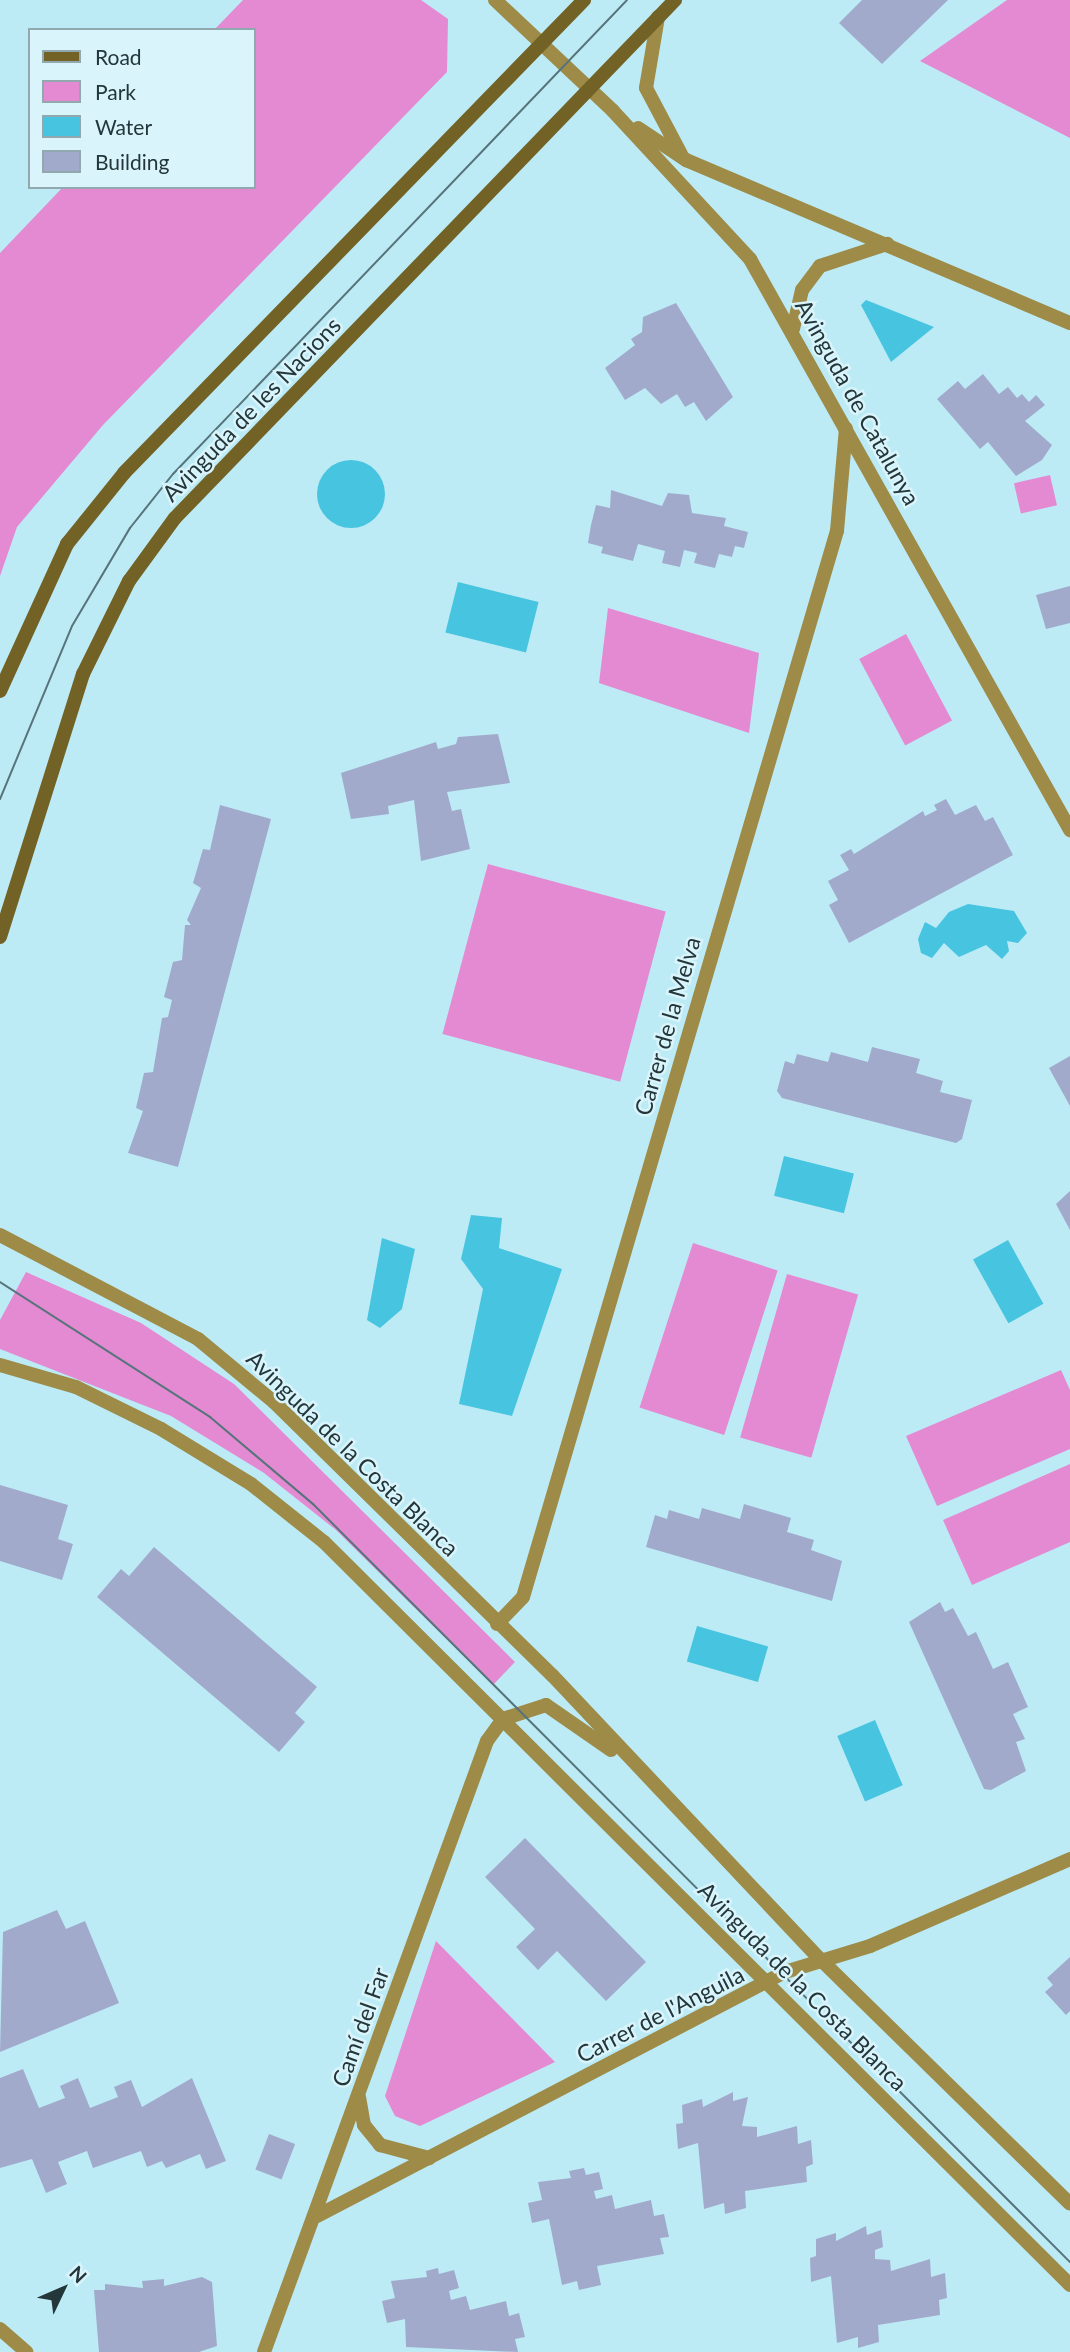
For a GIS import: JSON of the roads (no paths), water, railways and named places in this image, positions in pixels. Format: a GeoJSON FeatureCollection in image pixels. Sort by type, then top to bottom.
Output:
{"type":"FeatureCollection","features":[{"type":"Feature","properties":{"kind":"main road","name":"Avinguda de les Nacions"},"geometry":{"type":"LineString","coordinates":[[0,691],[68,544],[124,473],[584,0]]}},
{"type":"Feature","properties":{"kind":"main road","name":"Avinguda de les Nacions"},"geometry":{"type":"LineString","coordinates":[[0,937],[83,674],[129,581],[175,518],[592,92],[675,0]]}},
{"type":"Feature","properties":{"kind":"street","name":"Avinguda de Catalunya"},"geometry":{"type":"LineString","coordinates":[[495,0],[613,111],[750,258],[793,329],[1070,830]]}},
{"type":"Feature","properties":{"kind":"street"},"geometry":{"type":"LineString","coordinates":[[658,17],[646,88],[660,124],[686,160]]}},
{"type":"Feature","properties":{"kind":"street"},"geometry":{"type":"LineString","coordinates":[[613,111],[686,160],[1070,323]]}},
{"type":"Feature","properties":{"kind":"street"},"geometry":{"type":"LineString","coordinates":[[793,329],[802,290],[820,266],[887,244]]}},
{"type":"Feature","properties":{"kind":"street","name":"Carrer de la Melva"},"geometry":{"type":"LineString","coordinates":[[497,1624],[523,1597],[837,531],[846,428]]}},
{"type":"Feature","properties":{"kind":"street","name":"Avinguda de la Costa Blanca"},"geometry":{"type":"LineString","coordinates":[[0,1235],[198,1339],[274,1402],[497,1624],[819,1958],[1070,2204]]}},
{"type":"Feature","properties":{"kind":"street","name":"Avinguda de la Costa Blanca"},"geometry":{"type":"LineString","coordinates":[[0,1365],[76,1387],[251,1484],[324,1542],[1070,2285]]}},
{"type":"Feature","properties":{"kind":"street","name":"Avinguda de la Costa Blanca"},"geometry":{"type":"LineString","coordinates":[[503,1720],[545,1705],[630,1764]]}},
{"type":"Feature","properties":{"kind":"street","name":"Camí del Far"},"geometry":{"type":"LineString","coordinates":[[264,2352],[317,2216],[487,1741],[503,1720]]}},
{"type":"Feature","properties":{"kind":"street","name":"Carrer de l'Anguila"},"geometry":{"type":"LineString","coordinates":[[317,2216],[819,1958],[870,1946],[1070,1859]]}},
{"type":"Feature","properties":{"kind":"street"},"geometry":{"type":"LineString","coordinates":[[359,2096],[364,2125],[380,2145],[429,2158]]}},
{"type":"Feature","properties":{"kind":"street"},"geometry":{"type":"LineString","coordinates":[[0,2329],[26,2352]]}},
{"type":"Feature","properties":{"kind":"water"},"geometry":{"type":"Polygon","coordinates":[[[866,300],[934,327],[891,362],[861,305],[866,300]]]}},
{"type":"Feature","properties":{"kind":"water"},"geometry":{"type":"Polygon","coordinates":[[[351,460],[364,463],[375,470],[382,481],[385,494],[382,507],[375,518],[364,525],[351,528],[338,525],[327,518],[320,507],[317,494],[320,481],[327,470],[338,463],[351,460]]]}},
{"type":"Feature","properties":{"kind":"water"},"geometry":{"type":"Polygon","coordinates":[[[458,582],[539,602],[526,653],[445,632],[458,582]]]}},
{"type":"Feature","properties":{"kind":"water"},"geometry":{"type":"Polygon","coordinates":[[[968,904],[1014,911],[1027,933],[1018,943],[1007,941],[1009,951],[1002,959],[986,945],[959,957],[944,943],[932,958],[921,953],[918,939],[925,922],[936,928],[949,912],[968,904]]]}},
{"type":"Feature","properties":{"kind":"water"},"geometry":{"type":"Polygon","coordinates":[[[784,1156],[854,1173],[844,1213],[774,1196],[784,1156]]]}},
{"type":"Feature","properties":{"kind":"water"},"geometry":{"type":"Polygon","coordinates":[[[471,1215],[502,1218],[499,1248],[562,1269],[512,1416],[459,1404],[483,1289],[461,1259],[471,1215]]]}},
{"type":"Feature","properties":{"kind":"water"},"geometry":{"type":"Polygon","coordinates":[[[382,1238],[415,1249],[402,1309],[380,1328],[367,1320],[382,1238]]]}},
{"type":"Feature","properties":{"kind":"water"},"geometry":{"type":"Polygon","coordinates":[[[1008,1240],[1043,1304],[1008,1323],[973,1259],[1008,1240]]]}},
{"type":"Feature","properties":{"kind":"water"},"geometry":{"type":"Polygon","coordinates":[[[697,1626],[768,1646],[758,1682],[687,1662],[697,1626]]]}},
{"type":"Feature","properties":{"kind":"water"},"geometry":{"type":"Polygon","coordinates":[[[875,1720],[903,1785],[865,1801],[837,1736],[875,1720]]]}},
{"type":"Feature","properties":{"kind":"tram line"},"geometry":{"type":"LineString","coordinates":[[0,799],[72,626],[130,528],[173,474],[627,0]]}},
{"type":"Feature","properties":{"kind":"tram line"},"geometry":{"type":"LineString","coordinates":[[0,1282],[210,1417],[313,1504],[1070,2262]]}}]}
